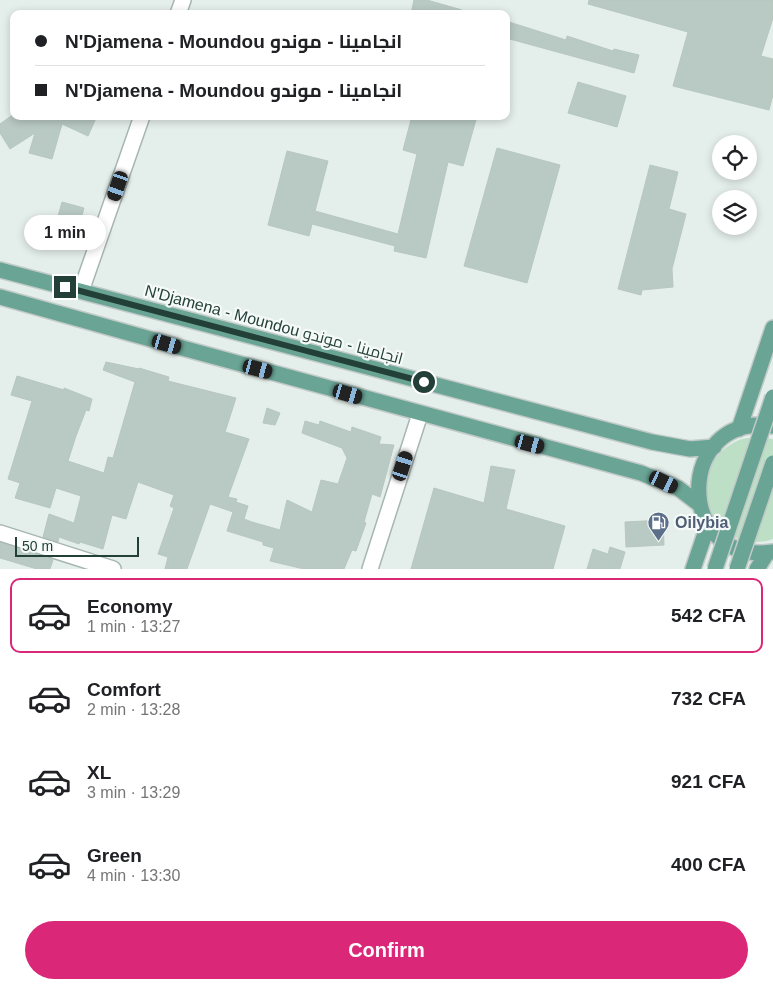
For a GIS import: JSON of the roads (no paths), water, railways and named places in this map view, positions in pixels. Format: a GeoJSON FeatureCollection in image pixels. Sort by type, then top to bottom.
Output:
{"type":"FeatureCollection","features":[{"type":"Feature","properties":{"kind":"main road","name":"N'Djamena - Moundou انجامينا - موندو"},"geometry":{"type":"LineString","coordinates":[[0,270],[652,442],[690,449],[714,447]]}},
{"type":"Feature","properties":{"kind":"main road"},"geometry":{"type":"LineString","coordinates":[[0,297],[420,414],[641,473],[678,488],[699,504]]}},
{"type":"Feature","properties":{"kind":"main road"},"geometry":{"type":"LineString","coordinates":[[739,429],[773,328]]}},
{"type":"Feature","properties":{"kind":"main road"},"geometry":{"type":"LineString","coordinates":[[715,569],[773,397]]}},
{"type":"Feature","properties":{"kind":"main road"},"geometry":{"type":"LineString","coordinates":[[770,553],[750,552],[734,547],[719,538],[708,525],[699,504],[698,484],[703,464],[714,447],[726,436],[739,429],[752,426],[773,426]]}},
{"type":"Feature","properties":{"kind":"main road"},"geometry":{"type":"LineString","coordinates":[[737,569],[773,463]]}},
{"type":"Feature","properties":{"kind":"main road"},"geometry":{"type":"LineString","coordinates":[[693,569],[708,525]]}},
{"type":"Feature","properties":{"kind":"main road"},"geometry":{"type":"LineString","coordinates":[[757,569],[770,553]]}},
{"type":"Feature","properties":{"kind":"street"},"geometry":{"type":"LineString","coordinates":[[82,291],[141,120]]}},
{"type":"Feature","properties":{"kind":"street"},"geometry":{"type":"LineString","coordinates":[[370,569],[420,414]]}},
{"type":"Feature","properties":{"kind":"street"},"geometry":{"type":"LineString","coordinates":[[0,533],[113,569]]}},
{"type":"Feature","properties":{"kind":"place","name":"Oilybia"},"geometry":{"type":"Point","coordinates":[659,541]}}]}
